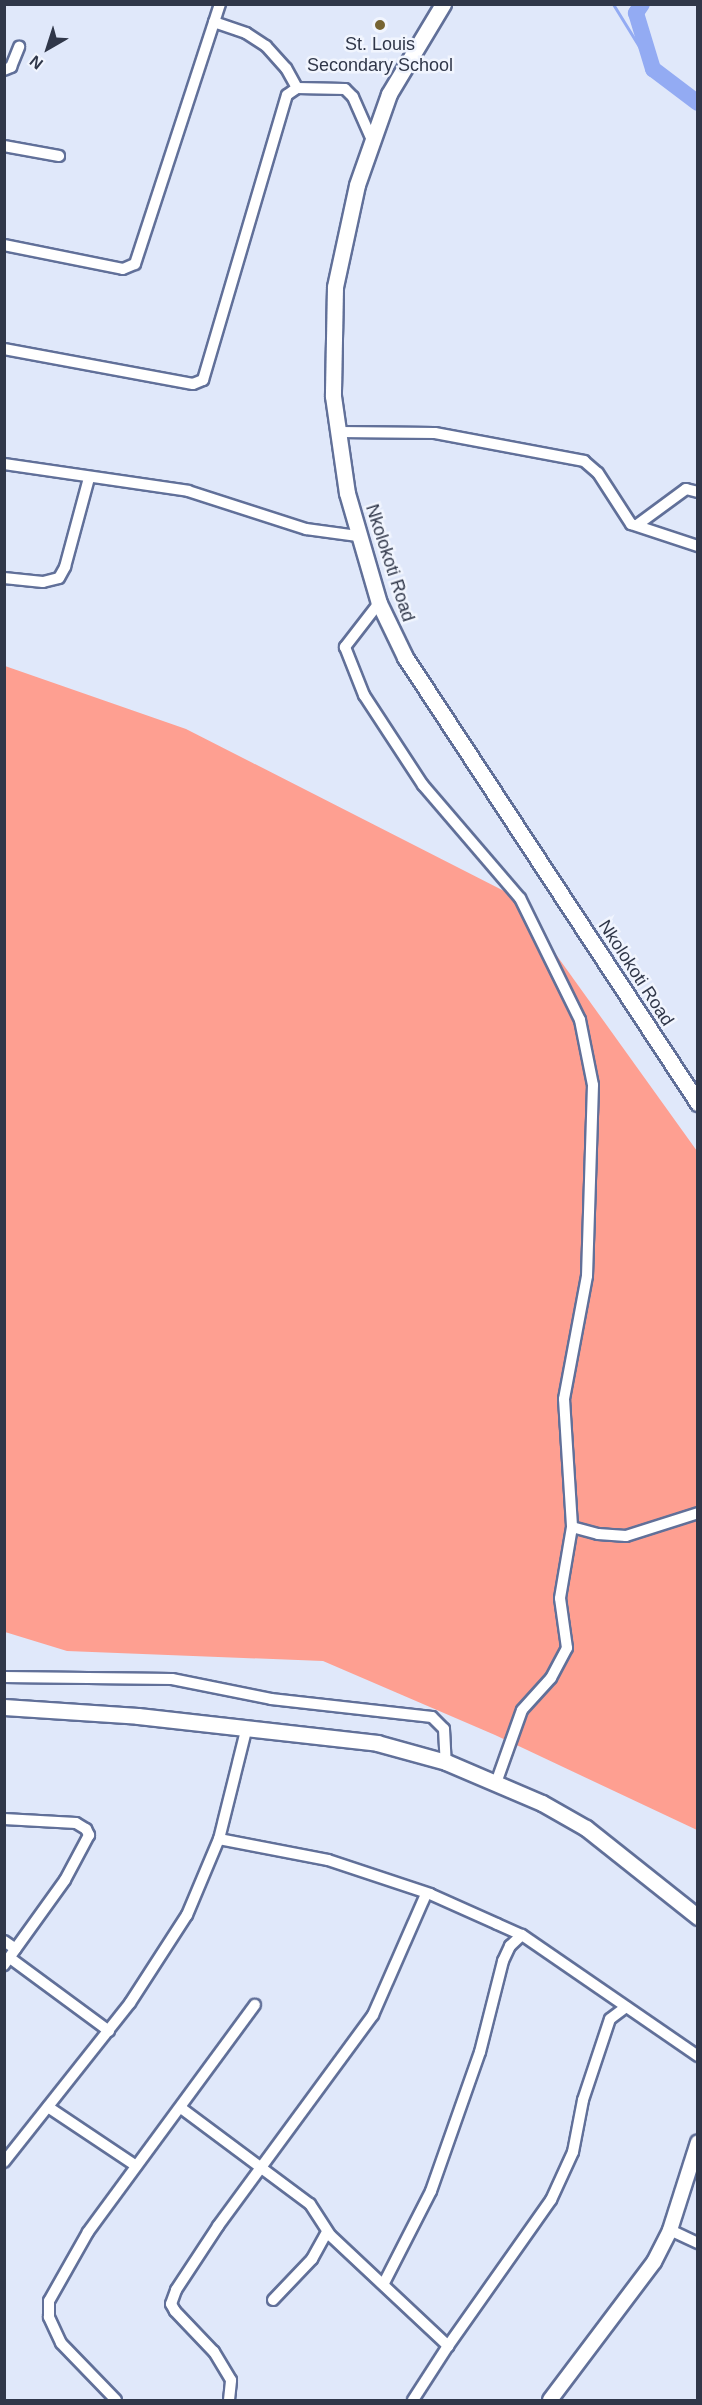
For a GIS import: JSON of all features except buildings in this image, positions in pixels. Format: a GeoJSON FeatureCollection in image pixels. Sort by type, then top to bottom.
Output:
{"type":"FeatureCollection","features":[{"type":"Feature","properties":{"kind":"main road","name":"Nkolokoti Road"},"geometry":{"type":"LineString","coordinates":[[443,4],[389,94],[357,185],[335,286],[333,396],[347,493],[379,603],[417,678],[698,1103]]}},
{"type":"Feature","properties":{"kind":"main road"},"geometry":{"type":"LineString","coordinates":[[4,1707],[247,1727],[377,1743],[446,1762],[496,1783],[586,1828],[698,1917]]}},
{"type":"Feature","properties":{"kind":"street"},"geometry":{"type":"LineString","coordinates":[[4,245],[123,270],[135,264],[220,4]]}},
{"type":"Feature","properties":{"kind":"street"},"geometry":{"type":"LineString","coordinates":[[214,22],[246,33],[266,46],[285,68],[297,88]]}},
{"type":"Feature","properties":{"kind":"street"},"geometry":{"type":"LineString","coordinates":[[4,70],[11,67],[19,47]]}},
{"type":"Feature","properties":{"kind":"street"},"geometry":{"type":"LineString","coordinates":[[4,349],[194,384],[203,380],[208,376],[287,95],[297,88],[345,89],[353,98],[372,140]]}},
{"type":"Feature","properties":{"kind":"street"},"geometry":{"type":"LineString","coordinates":[[4,146],[59,156]]}},
{"type":"Feature","properties":{"kind":"street"},"geometry":{"type":"LineString","coordinates":[[339,432],[435,433],[584,461],[598,473],[625,519],[698,546]]}},
{"type":"Feature","properties":{"kind":"street"},"geometry":{"type":"LineString","coordinates":[[4,464],[188,491],[306,529],[358,536]]}},
{"type":"Feature","properties":{"kind":"street"},"geometry":{"type":"LineString","coordinates":[[4,578],[43,582],[59,578],[65,567],[89,478]]}},
{"type":"Feature","properties":{"kind":"street"},"geometry":{"type":"LineString","coordinates":[[637,525],[686,489],[698,492]]}},
{"type":"Feature","properties":{"kind":"street"},"geometry":{"type":"LineString","coordinates":[[379,603],[345,647],[364,695],[423,785],[520,898],[580,1020],[593,1085],[587,1276],[564,1399],[572,1527],[560,1598],[567,1648],[551,1678],[522,1710],[496,1783]]}},
{"type":"Feature","properties":{"kind":"street"},"geometry":{"type":"LineString","coordinates":[[572,1527],[598,1534],[626,1536],[698,1513]]}},
{"type":"Feature","properties":{"kind":"street"},"geometry":{"type":"LineString","coordinates":[[4,1677],[172,1679],[271,1700],[432,1717],[444,1729],[446,1762]]}},
{"type":"Feature","properties":{"kind":"street"},"geometry":{"type":"LineString","coordinates":[[7,2155],[109,2031],[186,1915],[219,1839],[247,1727]]}},
{"type":"Feature","properties":{"kind":"street"},"geometry":{"type":"LineString","coordinates":[[4,1819],[76,1823],[87,1829],[89,1835],[65,1880],[10,1957]]}},
{"type":"Feature","properties":{"kind":"street"},"geometry":{"type":"LineString","coordinates":[[219,1839],[328,1860],[426,1894],[522,1935],[698,2056]]}},
{"type":"Feature","properties":{"kind":"street"},"geometry":{"type":"LineString","coordinates":[[229,2400],[231,2380],[223,2364],[171,2304],[176,2290],[218,2226],[373,2015],[426,1894]]}},
{"type":"Feature","properties":{"kind":"street"},"geometry":{"type":"LineString","coordinates":[[384,2283],[431,2191],[480,2052],[503,1961],[510,1946],[522,1935]]}},
{"type":"Feature","properties":{"kind":"street"},"geometry":{"type":"LineString","coordinates":[[4,1941],[10,1957],[109,2031]]}},
{"type":"Feature","properties":{"kind":"street"},"geometry":{"type":"LineString","coordinates":[[116,2400],[61,2343],[49,2317],[49,2301],[88,2232],[255,2005]]}},
{"type":"Feature","properties":{"kind":"street"},"geometry":{"type":"LineString","coordinates":[[413,2400],[448,2346],[551,2200],[573,2152],[583,2100],[610,2019],[626,2007]]}},
{"type":"Feature","properties":{"kind":"street"},"geometry":{"type":"LineString","coordinates":[[48,2107],[136,2166]]}},
{"type":"Feature","properties":{"kind":"street"},"geometry":{"type":"LineString","coordinates":[[181,2108],[310,2204],[327,2232],[384,2283],[448,2346]]}},
{"type":"Feature","properties":{"kind":"street"},"geometry":{"type":"LineString","coordinates":[[550,2400],[654,2262],[670,2230],[698,2142]]}},
{"type":"Feature","properties":{"kind":"street"},"geometry":{"type":"LineString","coordinates":[[670,2230],[698,2243]]}},
{"type":"Feature","properties":{"kind":"street"},"geometry":{"type":"LineString","coordinates":[[273,2300],[312,2259],[327,2232]]}},
{"type":"Feature","properties":{"kind":"shaded area"},"geometry":{"type":"Polygon","coordinates":[[[5,666],[186,729],[514,896],[697,1151],[697,1830],[495,1735],[323,1661],[67,1651],[5,1632],[5,666]]]}},
{"type":"Feature","properties":{"kind":"waterway"},"geometry":{"type":"LineString","coordinates":[[613,4],[653,69]]}},
{"type":"Feature","properties":{"kind":"waterway"},"geometry":{"type":"LineString","coordinates":[[642,4],[636,13],[653,69],[698,103]]}},
{"type":"Feature","properties":{"kind":"place","name":"St. Louis Secondary School"},"geometry":{"type":"Point","coordinates":[380,25]}}]}
